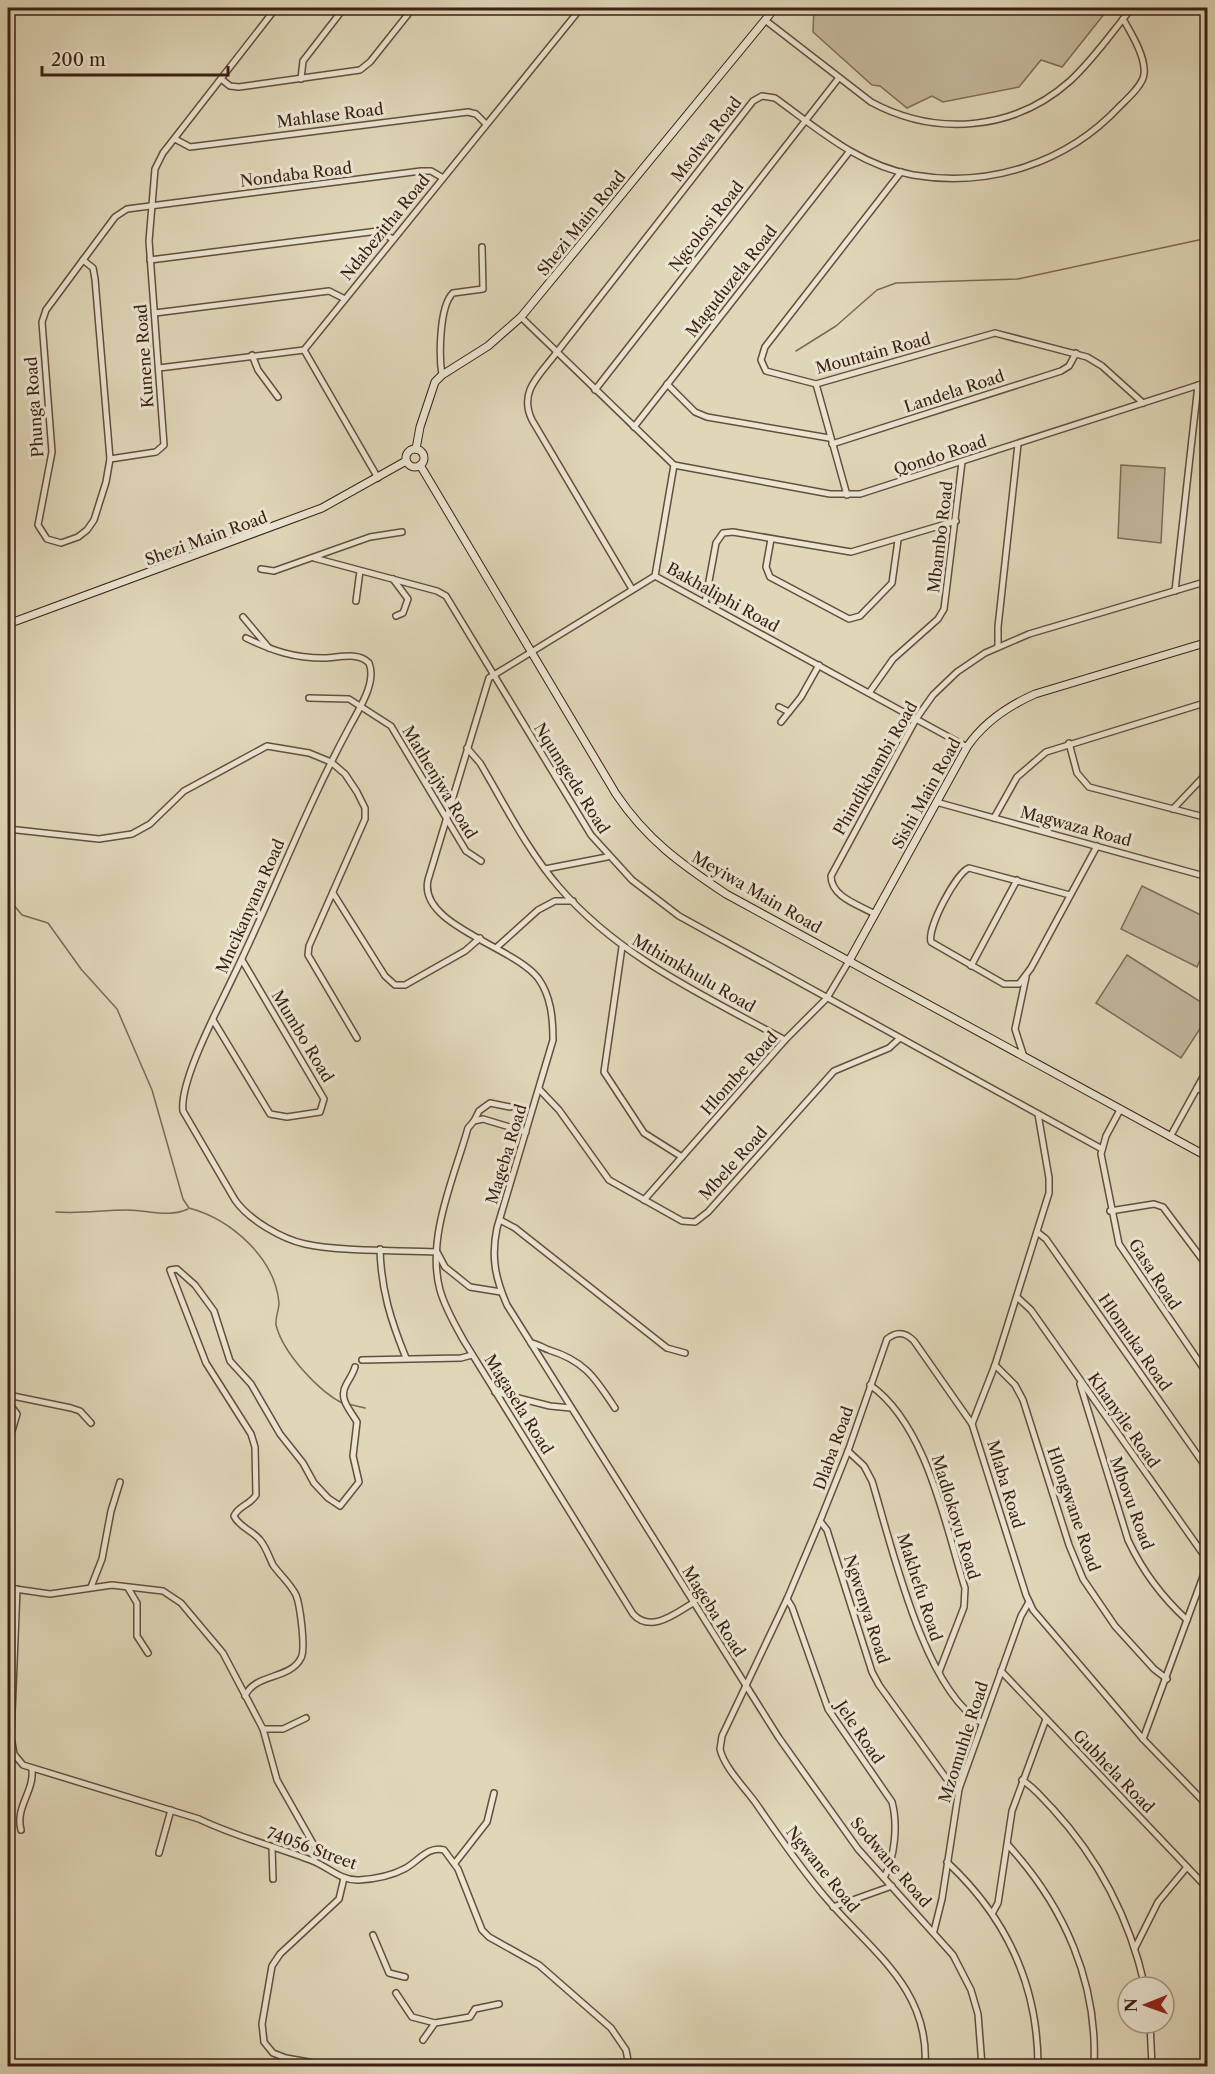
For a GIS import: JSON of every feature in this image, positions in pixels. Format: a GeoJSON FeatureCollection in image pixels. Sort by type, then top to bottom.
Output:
{"type":"FeatureCollection","features":[{"type":"Feature","properties":{"kind":"street","name":"Kunene Road"},"geometry":{"type":"LineString","coordinates":[[110,459],[163,449],[164,436],[148,231],[157,161],[276,8]]}},
{"type":"Feature","properties":{"kind":"street"},"geometry":{"type":"LineString","coordinates":[[301,79],[303,61],[344,8]]}},
{"type":"Feature","properties":{"kind":"street"},"geometry":{"type":"LineString","coordinates":[[221,79],[230,86],[239,87],[360,70],[370,62],[413,8]]}},
{"type":"Feature","properties":{"kind":"street","name":"Ndabezitha Road"},"geometry":{"type":"LineString","coordinates":[[304,350],[581,8]]}},
{"type":"Feature","properties":{"kind":"street","name":"Shezi Main Road"},"geometry":{"type":"LineString","coordinates":[[416,449],[431,390],[442,375],[488,346],[521,317],[775,8]]}},
{"type":"Feature","properties":{"kind":"street"},"geometry":{"type":"LineString","coordinates":[[765,20],[838,79],[890,112],[918,121],[954,125],[989,121],[1019,113],[1057,91],[1080,71],[1132,8]]}},
{"type":"Feature","properties":{"kind":"street","name":"Msolwa Road"},"geometry":{"type":"LineString","coordinates":[[632,590],[526,407],[530,389],[756,98],[766,95],[775,98],[849,152],[901,172],[957,178],[1003,173],[1038,163],[1084,139],[1118,108],[1144,75],[1144,66],[1123,19]]}},
{"type":"Feature","properties":{"kind":"street","name":"Ngcolosi Road"},"geometry":{"type":"LineString","coordinates":[[595,390],[838,79]]}},
{"type":"Feature","properties":{"kind":"street","name":"Mahlase Road"},"geometry":{"type":"LineString","coordinates":[[175,139],[190,147],[468,112],[476,114],[486,124]]}},
{"type":"Feature","properties":{"kind":"street","name":"Maguduzela Road"},"geometry":{"type":"LineString","coordinates":[[634,427],[849,152]]}},
{"type":"Feature","properties":{"kind":"street","name":"Nondaba Road"},"geometry":{"type":"LineString","coordinates":[[152,206],[422,171],[431,171],[442,178]]}},
{"type":"Feature","properties":{"kind":"street","name":"Mountain Road"},"geometry":{"type":"LineString","coordinates":[[901,172],[762,353],[762,364],[769,373],[816,384],[991,334],[1076,353],[1102,366],[1143,403]]}},
{"type":"Feature","properties":{"kind":"street"},"geometry":{"type":"LineString","coordinates":[[83,260],[122,211],[152,206]]}},
{"type":"Feature","properties":{"kind":"street"},"geometry":{"type":"LineString","coordinates":[[150,260],[378,231],[393,239]]}},
{"type":"Feature","properties":{"kind":"street"},"geometry":{"type":"LineString","coordinates":[[442,375],[440,351],[447,300],[453,293],[483,289],[482,247]]}},
{"type":"Feature","properties":{"kind":"street","name":"Phunga Road"},"geometry":{"type":"LineString","coordinates":[[83,260],[93,268],[96,279],[110,459],[101,503],[87,530],[61,543],[47,539],[39,525],[52,452],[43,316],[83,260]]}},
{"type":"Feature","properties":{"kind":"street"},"geometry":{"type":"LineString","coordinates":[[155,313],[329,291],[345,299]]}},
{"type":"Feature","properties":{"kind":"street"},"geometry":{"type":"LineString","coordinates":[[521,317],[674,465]]}},
{"type":"Feature","properties":{"kind":"street"},"geometry":{"type":"LineString","coordinates":[[159,368],[304,350],[378,478]]}},
{"type":"Feature","properties":{"kind":"street","name":"Landela Road"},"geometry":{"type":"LineString","coordinates":[[832,444],[1061,371],[1069,366],[1076,353]]}},
{"type":"Feature","properties":{"kind":"street"},"geometry":{"type":"LineString","coordinates":[[252,355],[258,370],[278,397]]}},
{"type":"Feature","properties":{"kind":"street","name":"Qondo Road"},"geometry":{"type":"LineString","coordinates":[[674,465],[847,495],[860,494],[1208,382]]}},
{"type":"Feature","properties":{"kind":"street"},"geometry":{"type":"LineString","coordinates":[[667,384],[695,412],[707,417],[829,438]]}},
{"type":"Feature","properties":{"kind":"street"},"geometry":{"type":"LineString","coordinates":[[816,384],[829,438],[847,495]]}},
{"type":"Feature","properties":{"kind":"street"},"geometry":{"type":"LineString","coordinates":[[1174,591],[1198,385]]}},
{"type":"Feature","properties":{"kind":"street"},"geometry":{"type":"LineString","coordinates":[[998,646],[998,627],[1018,444]]}},
{"type":"Feature","properties":{"kind":"street","name":"Shezi Main Road"},"geometry":{"type":"LineString","coordinates":[[8,624],[322,508],[406,461],[408,452],[416,449]]}},
{"type":"Feature","properties":{"kind":"street","name":"Shezi Main Road"},"geometry":{"type":"LineString","coordinates":[[416,449],[423,457],[420,465]]}},
{"type":"Feature","properties":{"kind":"street"},"geometry":{"type":"LineString","coordinates":[[406,461],[412,466],[420,465]]}},
{"type":"Feature","properties":{"kind":"street","name":"Mbambo Road"},"geometry":{"type":"LineString","coordinates":[[870,693],[893,659],[942,614],[946,600],[962,462]]}},
{"type":"Feature","properties":{"kind":"street","name":"Meyiwa Main Road"},"geometry":{"type":"LineString","coordinates":[[420,465],[616,795],[643,830],[671,857],[726,894],[1208,1157]]}},
{"type":"Feature","properties":{"kind":"street","name":"Bakhaliphi Road"},"geometry":{"type":"LineString","coordinates":[[674,465],[655,576],[967,747]]}},
{"type":"Feature","properties":{"kind":"street"},"geometry":{"type":"LineString","coordinates":[[705,603],[720,536],[734,532],[851,552],[956,521]]}},
{"type":"Feature","properties":{"kind":"street"},"geometry":{"type":"LineString","coordinates":[[261,569],[274,571],[378,535],[402,532]]}},
{"type":"Feature","properties":{"kind":"street"},"geometry":{"type":"LineString","coordinates":[[771,539],[766,567],[770,577],[849,619],[860,616],[892,583],[898,540]]}},
{"type":"Feature","properties":{"kind":"street","name":"Nqumgede Road"},"geometry":{"type":"LineString","coordinates":[[314,558],[437,591],[446,596],[578,818],[607,857],[652,897],[679,916],[1102,1149]]}},
{"type":"Feature","properties":{"kind":"street"},"geometry":{"type":"LineString","coordinates":[[356,601],[360,571]]}},
{"type":"Feature","properties":{"kind":"street"},"geometry":{"type":"LineString","coordinates":[[493,673],[655,576]]}},
{"type":"Feature","properties":{"kind":"street"},"geometry":{"type":"LineString","coordinates":[[393,579],[408,599],[402,613],[396,616]]}},
{"type":"Feature","properties":{"kind":"street","name":"Phindikhambi Road"},"geometry":{"type":"LineString","coordinates":[[875,914],[833,888],[831,876],[916,719],[933,695],[957,672],[998,646],[1029,634],[1208,581]]}},
{"type":"Feature","properties":{"kind":"street"},"geometry":{"type":"LineString","coordinates":[[243,617],[270,650]]}},
{"type":"Feature","properties":{"kind":"street"},"geometry":{"type":"LineString","coordinates":[[246,639],[270,650]]}},
{"type":"Feature","properties":{"kind":"street","name":"Sishi Main Road"},"geometry":{"type":"LineString","coordinates":[[849,961],[967,747],[993,718],[1035,694],[1208,642]]}},
{"type":"Feature","properties":{"kind":"street","name":"Mncikanyana Road"},"geometry":{"type":"LineString","coordinates":[[270,650],[294,657],[365,659],[372,669],[372,676],[361,706],[331,762],[213,1020],[183,1095],[183,1111],[240,1208],[258,1221],[299,1242],[437,1252]]}},
{"type":"Feature","properties":{"kind":"street"},"geometry":{"type":"LineString","coordinates":[[781,722],[801,697],[819,665]]}},
{"type":"Feature","properties":{"kind":"street","name":"Mageba Road"},"geometry":{"type":"LineString","coordinates":[[493,673],[487,683],[467,748],[427,893],[440,914],[520,961],[538,980],[551,1008],[553,1040],[500,1220],[493,1261],[501,1292],[531,1343],[745,1687]]}},
{"type":"Feature","properties":{"kind":"street","name":"Mathenjwa Road"},"geometry":{"type":"LineString","coordinates":[[309,698],[349,699],[391,726],[465,852],[481,861]]}},
{"type":"Feature","properties":{"kind":"street"},"geometry":{"type":"LineString","coordinates":[[994,818],[1012,784],[1027,765],[1046,752],[1069,743],[1208,702]]}},
{"type":"Feature","properties":{"kind":"street"},"geometry":{"type":"LineString","coordinates":[[779,706],[789,712]]}},
{"type":"Feature","properties":{"kind":"street"},"geometry":{"type":"LineString","coordinates":[[1069,743],[1077,773],[1089,787],[1208,818]]}},
{"type":"Feature","properties":{"kind":"street"},"geometry":{"type":"LineString","coordinates":[[8,829],[99,839],[121,837],[146,828],[184,791],[263,747],[301,751],[331,762],[349,779],[363,802],[365,813],[361,829],[309,946],[308,955],[357,1038]]}},
{"type":"Feature","properties":{"kind":"street","name":"Mthimkhulu Road"},"geometry":{"type":"LineString","coordinates":[[467,748],[480,763],[545,869],[573,901],[622,946],[655,968],[785,1040]]}},
{"type":"Feature","properties":{"kind":"street"},"geometry":{"type":"LineString","coordinates":[[1173,809],[1208,772]]}},
{"type":"Feature","properties":{"kind":"street","name":"Magwaza Road"},"geometry":{"type":"LineString","coordinates":[[936,802],[1208,877]]}},
{"type":"Feature","properties":{"kind":"street"},"geometry":{"type":"LineString","coordinates":[[1070,895],[969,868],[959,874],[929,936],[936,947],[970,966],[1009,986],[1018,984],[1026,975],[1097,846]]}},
{"type":"Feature","properties":{"kind":"street"},"geometry":{"type":"LineString","coordinates":[[545,869],[607,857]]}},
{"type":"Feature","properties":{"kind":"street"},"geometry":{"type":"LineString","coordinates":[[970,966],[1017,880]]}},
{"type":"Feature","properties":{"kind":"street"},"geometry":{"type":"LineString","coordinates":[[333,893],[385,976],[395,986],[405,985],[465,951],[480,938]]}},
{"type":"Feature","properties":{"kind":"street"},"geometry":{"type":"LineString","coordinates":[[497,947],[537,910],[555,900],[573,901]]}},
{"type":"Feature","properties":{"kind":"street"},"geometry":{"type":"LineString","coordinates":[[622,946],[603,1072],[644,1133],[682,1157]]}},
{"type":"Feature","properties":{"kind":"street","name":"Mumbo Road"},"geometry":{"type":"LineString","coordinates":[[213,1020],[270,1114],[287,1117],[320,1112],[324,1099],[242,960]]}},
{"type":"Feature","properties":{"kind":"street","name":"Hlombe Road"},"geometry":{"type":"LineString","coordinates":[[644,1200],[785,1040],[827,998],[849,961]]}},
{"type":"Feature","properties":{"kind":"street"},"geometry":{"type":"LineString","coordinates":[[1024,1057],[1015,1029],[1026,975]]}},
{"type":"Feature","properties":{"kind":"street","name":"Mbele Road"},"geometry":{"type":"LineString","coordinates":[[539,1089],[554,1103],[609,1180],[682,1221],[699,1220],[834,1071],[889,1048],[900,1038]]}},
{"type":"Feature","properties":{"kind":"street"},"geometry":{"type":"LineString","coordinates":[[1170,1137],[1208,1068]]}},
{"type":"Feature","properties":{"kind":"street"},"geometry":{"type":"LineString","coordinates":[[1197,1088],[1208,1094]]}},
{"type":"Feature","properties":{"kind":"street"},"geometry":{"type":"LineString","coordinates":[[474,1121],[479,1112],[490,1103],[510,1107]]}},
{"type":"Feature","properties":{"kind":"street","name":"Gasa Road"},"geometry":{"type":"LineString","coordinates":[[1120,1110],[1102,1149],[1101,1164],[1110,1211],[1124,1254],[1208,1376]]}},
{"type":"Feature","properties":{"kind":"street","name":"Mlaba Road"},"geometry":{"type":"LineString","coordinates":[[1038,1114],[1049,1185],[1037,1232],[995,1365],[972,1424],[1029,1602],[1076,1663],[1143,1739],[1208,1806]]}},
{"type":"Feature","properties":{"kind":"street"},"geometry":{"type":"LineString","coordinates":[[474,1121],[483,1119],[526,1132]]}},
{"type":"Feature","properties":{"kind":"street","name":"Magasela Road"},"geometry":{"type":"LineString","coordinates":[[474,1121],[468,1128],[443,1214],[437,1252],[439,1282],[443,1298],[472,1355],[636,1617],[644,1621],[660,1622],[693,1603]]}},
{"type":"Feature","properties":{"kind":"street"},"geometry":{"type":"LineString","coordinates":[[1110,1211],[1154,1204],[1163,1207],[1208,1267]]}},
{"type":"Feature","properties":{"kind":"street"},"geometry":{"type":"LineString","coordinates":[[500,1220],[515,1228],[668,1348],[685,1353]]}},
{"type":"Feature","properties":{"kind":"street","name":"Hlomuka Road"},"geometry":{"type":"LineString","coordinates":[[1037,1232],[1046,1239],[1208,1470]]}},
{"type":"Feature","properties":{"kind":"street"},"geometry":{"type":"LineString","coordinates":[[380,1249],[386,1308],[406,1359]]}},
{"type":"Feature","properties":{"kind":"street"},"geometry":{"type":"LineString","coordinates":[[437,1252],[446,1268],[470,1287],[501,1292]]}},
{"type":"Feature","properties":{"kind":"street"},"geometry":{"type":"LineString","coordinates":[[245,1696],[251,1686],[294,1666],[302,1657],[303,1644],[298,1601],[274,1566],[262,1543],[249,1529],[238,1523],[234,1516],[237,1509],[248,1504],[256,1495],[254,1444],[246,1423],[228,1402],[206,1363],[171,1270],[177,1269],[195,1285],[217,1317],[230,1361],[250,1384],[280,1434],[303,1463],[314,1483],[328,1498],[340,1506],[359,1482],[353,1456],[357,1422],[345,1403],[344,1388],[355,1367]]}},
{"type":"Feature","properties":{"kind":"street","name":"Khanyile Road"},"geometry":{"type":"LineString","coordinates":[[1017,1296],[1031,1310],[1208,1562]]}},
{"type":"Feature","properties":{"kind":"street","name":"Dlaba Road"},"geometry":{"type":"LineString","coordinates":[[745,1687],[787,1599],[820,1521],[848,1451],[887,1339],[897,1333],[908,1335],[972,1424]]}},
{"type":"Feature","properties":{"kind":"street"},"geometry":{"type":"LineString","coordinates":[[531,1343],[558,1351],[577,1361],[595,1379],[615,1408]]}},
{"type":"Feature","properties":{"kind":"street"},"geometry":{"type":"LineString","coordinates":[[362,1360],[461,1358],[472,1355]]}},
{"type":"Feature","properties":{"kind":"street","name":"Hlongwane Road"},"geometry":{"type":"LineString","coordinates":[[995,1365],[1015,1384],[1023,1400],[1069,1545],[1083,1579],[1115,1626],[1154,1669],[1167,1679]]}},
{"type":"Feature","properties":{"kind":"street","name":"Mbovu Road"},"geometry":{"type":"LineString","coordinates":[[1079,1379],[1089,1420],[1134,1553],[1168,1601],[1187,1620]]}},
{"type":"Feature","properties":{"kind":"street","name":"Madlokovu Road"},"geometry":{"type":"LineString","coordinates":[[870,1384],[886,1398],[921,1449],[964,1588],[963,1607],[939,1672]]}},
{"type":"Feature","properties":{"kind":"street"},"geometry":{"type":"LineString","coordinates":[[495,1392],[550,1406],[571,1408]]}},
{"type":"Feature","properties":{"kind":"street"},"geometry":{"type":"LineString","coordinates":[[8,1399],[71,1408],[80,1411],[91,1423]]}},
{"type":"Feature","properties":{"kind":"street"},"geometry":{"type":"LineString","coordinates":[[8,1399],[17,1414],[8,1444]]}},
{"type":"Feature","properties":{"kind":"street"},"geometry":{"type":"LineString","coordinates":[[1089,1420],[1103,1413]]}},
{"type":"Feature","properties":{"kind":"street","name":"Makhefu Road"},"geometry":{"type":"LineString","coordinates":[[848,1451],[864,1466],[872,1481],[922,1642],[939,1672],[968,1714],[981,1722]]}},
{"type":"Feature","properties":{"kind":"street"},"geometry":{"type":"LineString","coordinates":[[92,1587],[102,1559],[111,1511],[120,1482]]}},
{"type":"Feature","properties":{"kind":"street","name":"Ngwenya Road"},"geometry":{"type":"LineString","coordinates":[[820,1521],[827,1530],[879,1685],[946,1778],[958,1789]]}},
{"type":"Feature","properties":{"kind":"street"},"geometry":{"type":"LineString","coordinates":[[1143,1739],[1167,1679],[1208,1562]]}},
{"type":"Feature","properties":{"kind":"street"},"geometry":{"type":"LineString","coordinates":[[8,1588],[50,1594],[92,1587],[126,1587],[163,1591],[182,1603],[223,1653],[262,1729],[277,1780],[314,1843],[316,1852],[314,1861]]}},
{"type":"Feature","properties":{"kind":"street"},"geometry":{"type":"LineString","coordinates":[[126,1587],[136,1598],[137,1636],[148,1653]]}},
{"type":"Feature","properties":{"kind":"street"},"geometry":{"type":"LineString","coordinates":[[16,1589],[12,1747],[18,1760],[32,1770],[32,1781],[19,1813],[21,1830]]}},
{"type":"Feature","properties":{"kind":"street","name":"Jele Road"},"geometry":{"type":"LineString","coordinates":[[787,1599],[792,1607],[828,1709],[892,1802],[896,1819],[889,1865],[884,1878]]}},
{"type":"Feature","properties":{"kind":"street","name":"Mzomuhle Road"},"geometry":{"type":"LineString","coordinates":[[934,1931],[958,1789],[1021,1616],[1029,1602]]}},
{"type":"Feature","properties":{"kind":"street","name":"Gubhela Road"},"geometry":{"type":"LineString","coordinates":[[1001,1671],[1208,1889]]}},
{"type":"Feature","properties":{"kind":"street","name":"Sodwane Road"},"geometry":{"type":"LineString","coordinates":[[745,1687],[846,1832],[953,1955],[971,1990],[981,2032],[982,2067]]}},
{"type":"Feature","properties":{"kind":"street","name":"Ngwane Road"},"geometry":{"type":"LineString","coordinates":[[745,1687],[723,1736],[721,1754],[806,1874],[897,1975],[913,2000],[925,2041],[925,2067]]}},
{"type":"Feature","properties":{"kind":"street"},"geometry":{"type":"LineString","coordinates":[[262,1729],[283,1729],[306,1718]]}},
{"type":"Feature","properties":{"kind":"street"},"geometry":{"type":"LineString","coordinates":[[993,1912],[998,1903],[1012,1811],[1046,1719]]}},
{"type":"Feature","properties":{"kind":"street","name":"74056 Street"},"geometry":{"type":"LineString","coordinates":[[32,1770],[171,1810],[314,1861],[344,1878],[368,1879],[393,1874],[406,1868],[428,1852],[440,1848],[450,1854],[455,1863]]}},
{"type":"Feature","properties":{"kind":"street"},"geometry":{"type":"LineString","coordinates":[[1022,1780],[1031,1786],[1074,1833],[1114,1897],[1135,1948],[1141,1975]]}},
{"type":"Feature","properties":{"kind":"street"},"geometry":{"type":"LineString","coordinates":[[495,1793],[487,1821],[455,1863],[482,1930],[489,1937],[539,1965],[611,2028],[626,2050],[629,2067]]}},
{"type":"Feature","properties":{"kind":"street"},"geometry":{"type":"LineString","coordinates":[[159,1853],[171,1810]]}},
{"type":"Feature","properties":{"kind":"street"},"geometry":{"type":"LineString","coordinates":[[1008,1845],[1035,1876],[1053,1904],[1076,1951],[1090,2003],[1094,2067]]}},
{"type":"Feature","properties":{"kind":"street"},"geometry":{"type":"LineString","coordinates":[[272,1847],[273,1879]]}},
{"type":"Feature","properties":{"kind":"street"},"geometry":{"type":"LineString","coordinates":[[947,1862],[993,1912],[1008,1938],[1025,1978],[1033,2005],[1038,2067]]}},
{"type":"Feature","properties":{"kind":"street"},"geometry":{"type":"LineString","coordinates":[[1135,1948],[1158,1902],[1187,1867]]}},
{"type":"Feature","properties":{"kind":"street"},"geometry":{"type":"LineString","coordinates":[[331,2067],[286,2058],[273,2053],[264,2042],[262,2024],[272,1966],[280,1954],[339,1899],[344,1878]]}},
{"type":"Feature","properties":{"kind":"street"},"geometry":{"type":"LineString","coordinates":[[833,1906],[892,1886]]}},
{"type":"Feature","properties":{"kind":"street"},"geometry":{"type":"LineString","coordinates":[[373,1935],[389,1973],[405,1977]]}},
{"type":"Feature","properties":{"kind":"street"},"geometry":{"type":"LineString","coordinates":[[396,1993],[412,2017],[435,2023],[470,2017],[475,2009],[499,2004]]}},
{"type":"Feature","properties":{"kind":"street"},"geometry":{"type":"LineString","coordinates":[[423,2040],[435,2023]]}},
{"type":"Feature","properties":{"kind":"street"},"geometry":{"type":"LineString","coordinates":[[1151,2035],[1152,2067]]}},
{"type":"Feature","properties":{"kind":"shaded area"},"geometry":{"type":"Polygon","coordinates":[[[814,8],[1109,8],[1062,67],[1041,60],[1019,87],[943,102],[932,96],[907,108],[880,86],[872,85],[813,32],[814,8]]]}},
{"type":"Feature","properties":{"kind":"shaded area"},"geometry":{"type":"Polygon","coordinates":[[[1121,465],[1165,468],[1161,543],[1118,538],[1121,465]]]}},
{"type":"Feature","properties":{"kind":"shaded area"},"geometry":{"type":"Polygon","coordinates":[[[1142,886],[1207,918],[1207,945],[1197,967],[1121,929],[1142,886]]]}},
{"type":"Feature","properties":{"kind":"shaded area"},"geometry":{"type":"Polygon","coordinates":[[[1127,955],[1207,1006],[1207,1018],[1181,1058],[1096,1003],[1127,955]]]}},
{"type":"Feature","properties":{"kind":"waterway"},"geometry":{"type":"LineString","coordinates":[[796,351],[836,326],[877,290],[896,283],[1018,279],[1208,238]]}},
{"type":"Feature","properties":{"kind":"waterway"},"geometry":{"type":"LineString","coordinates":[[8,898],[22,915],[48,923],[81,969],[117,1009],[152,1090],[183,1199],[189,1208],[220,1221],[234,1231],[260,1256],[276,1286],[279,1303],[276,1325],[286,1347],[313,1381],[344,1404]]}},
{"type":"Feature","properties":{"kind":"waterway"},"geometry":{"type":"LineString","coordinates":[[56,1212],[127,1210],[173,1213],[188,1209]]}},
{"type":"Feature","properties":{"kind":"waterway"},"geometry":{"type":"LineString","coordinates":[[348,1404],[365,1408]]}}]}
